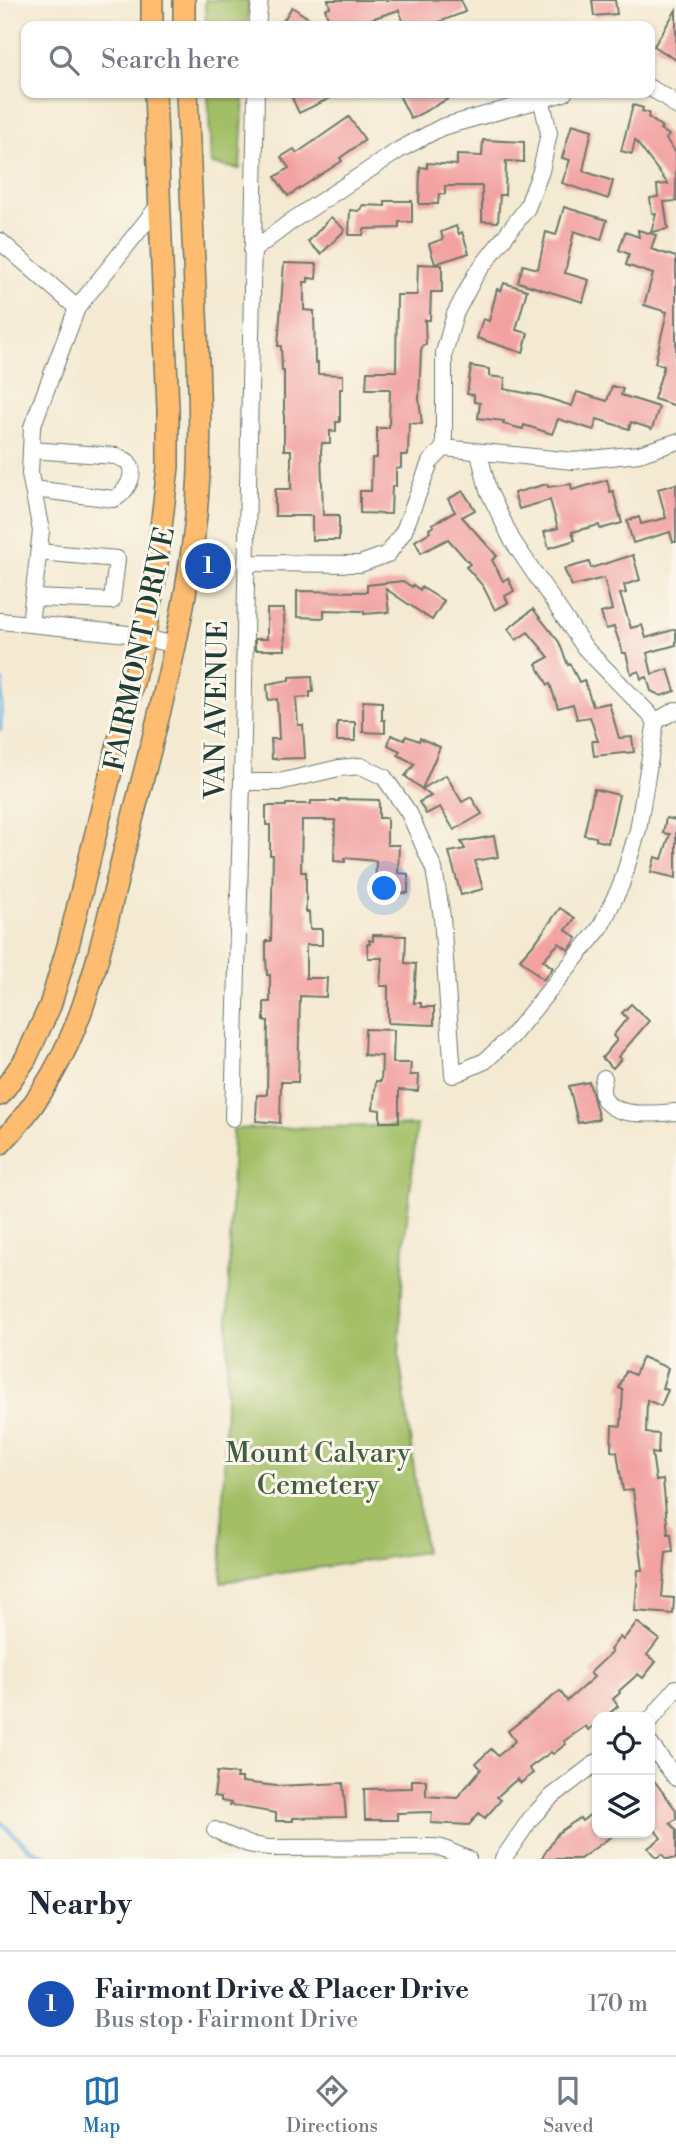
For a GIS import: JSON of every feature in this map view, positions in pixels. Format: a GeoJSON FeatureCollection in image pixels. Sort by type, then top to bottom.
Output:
{"type":"FeatureCollection","features":[{"type":"Feature","properties":{"kind":"main road"},"geometry":{"type":"LineString","coordinates":[[152,0],[152,21]]}},
{"type":"Feature","properties":{"kind":"main road"},"geometry":{"type":"LineString","coordinates":[[184,0],[184,21]]}},
{"type":"Feature","properties":{"kind":"main road","name":"FAIRMONT DRIVE"},"geometry":{"type":"LineString","coordinates":[[0,1095],[25,1060],[50,1006],[68,946],[144,638],[155,580],[168,467],[155,98]]}},
{"type":"Feature","properties":{"kind":"main road","name":"FAIRMONT DRIVE"},"geometry":{"type":"LineString","coordinates":[[0,1144],[16,1128],[53,1077],[80,1017],[99,954],[175,645],[187,585],[200,469],[201,408],[187,98]]}},
{"type":"Feature","properties":{"kind":"street"},"geometry":{"type":"LineString","coordinates":[[258,21],[260,0]]}},
{"type":"Feature","properties":{"kind":"street"},"geometry":{"type":"LineString","coordinates":[[655,91],[676,106]]}},
{"type":"Feature","properties":{"kind":"street","name":"VAN AVENUE"},"geometry":{"type":"LineString","coordinates":[[233,1118],[256,98]]}},
{"type":"Feature","properties":{"kind":"street"},"geometry":{"type":"LineString","coordinates":[[252,251],[303,213],[431,132],[545,98]]}},
{"type":"Feature","properties":{"kind":"street"},"geometry":{"type":"LineString","coordinates":[[246,563],[360,564],[388,554],[404,531],[430,462],[444,448],[444,353],[456,314],[476,274],[527,208],[541,171],[549,133],[541,99]]}},
{"type":"Feature","properties":{"kind":"street"},"geometry":{"type":"LineString","coordinates":[[30,624],[41,531],[30,474],[32,427],[77,308],[160,204]]}},
{"type":"Feature","properties":{"kind":"street"},"geometry":{"type":"LineString","coordinates":[[0,241],[77,308]]}},
{"type":"Feature","properties":{"kind":"street"},"geometry":{"type":"LineString","coordinates":[[444,448],[573,460],[639,454],[676,442]]}},
{"type":"Feature","properties":{"kind":"street"},"geometry":{"type":"LineString","coordinates":[[31,450],[116,456],[128,462],[130,467],[128,486],[114,499],[33,489]]}},
{"type":"Feature","properties":{"kind":"street"},"geometry":{"type":"LineString","coordinates":[[479,453],[488,490],[512,540],[584,648],[656,720]]}},
{"type":"Feature","properties":{"kind":"street"},"geometry":{"type":"LineString","coordinates":[[33,598],[112,601],[117,559],[39,552]]}},
{"type":"Feature","properties":{"kind":"street"},"geometry":{"type":"LineString","coordinates":[[0,621],[144,638],[175,645]]}},
{"type":"Feature","properties":{"kind":"street"},"geometry":{"type":"LineString","coordinates":[[656,720],[676,710]]}},
{"type":"Feature","properties":{"kind":"street"},"geometry":{"type":"LineString","coordinates":[[242,782],[279,782],[339,768],[361,766],[384,777],[409,813],[434,869],[442,917],[453,1075],[485,1061],[512,1036],[600,928],[621,885],[638,830],[656,720]]}},
{"type":"Feature","properties":{"kind":"street"},"geometry":{"type":"LineString","coordinates":[[604,1079],[601,1087],[603,1097],[610,1106],[637,1115],[676,1112]]}},
{"type":"Feature","properties":{"kind":"street"},"geometry":{"type":"LineString","coordinates":[[655,1715],[676,1688]]}},
{"type":"Feature","properties":{"kind":"street"},"geometry":{"type":"LineString","coordinates":[[655,1751],[676,1778]]}},
{"type":"Feature","properties":{"kind":"street"},"geometry":{"type":"LineString","coordinates":[[503,1859],[531,1818],[550,1798],[592,1766]]}},
{"type":"Feature","properties":{"kind":"street"},"geometry":{"type":"LineString","coordinates":[[215,1830],[248,1844],[269,1848],[433,1847],[468,1859]]}},
{"type":"Feature","properties":{"kind":"green space"},"geometry":{"type":"Polygon","coordinates":[[[205,0],[249,0],[247,21],[206,21],[205,0]]]}},
{"type":"Feature","properties":{"kind":"green space"},"geometry":{"type":"Polygon","coordinates":[[[208,98],[244,98],[240,169],[211,164],[208,98]]]}},
{"type":"Feature","properties":{"kind":"green space","name":"Mount Calvary Cemetery"},"geometry":{"type":"Polygon","coordinates":[[[417,1125],[404,1247],[399,1354],[425,1552],[221,1582],[233,1129],[417,1125]]]}},
{"type":"Feature","properties":{"kind":"building"},"geometry":{"type":"Polygon","coordinates":[[[328,0],[461,0],[465,12],[442,21],[403,21],[399,10],[365,21],[329,21],[325,9],[330,7],[328,0]]]}},
{"type":"Feature","properties":{"kind":"building"},"geometry":{"type":"Polygon","coordinates":[[[592,0],[615,0],[617,14],[594,16],[592,0]]]}},
{"type":"Feature","properties":{"kind":"building"},"geometry":{"type":"Polygon","coordinates":[[[292,7],[313,21],[283,21],[292,7]]]}},
{"type":"Feature","properties":{"kind":"building"},"geometry":{"type":"Polygon","coordinates":[[[676,10],[676,60],[655,44],[676,10]]]}},
{"type":"Feature","properties":{"kind":"building"},"geometry":{"type":"Polygon","coordinates":[[[292,98],[330,98],[299,113],[292,98]]]}},
{"type":"Feature","properties":{"kind":"building"},"geometry":{"type":"Polygon","coordinates":[[[400,98],[450,98],[411,119],[400,98]]]}},
{"type":"Feature","properties":{"kind":"building"},"geometry":{"type":"Polygon","coordinates":[[[633,105],[643,108],[642,111],[649,113],[648,117],[662,127],[660,129],[669,135],[666,139],[676,153],[676,201],[664,202],[668,229],[651,232],[656,214],[652,213],[650,198],[658,197],[657,185],[668,184],[635,140],[632,154],[621,151],[633,105]]]}},
{"type":"Feature","properties":{"kind":"building"},"geometry":{"type":"Polygon","coordinates":[[[349,117],[365,140],[340,158],[342,161],[288,196],[275,177],[289,168],[281,157],[294,149],[297,153],[349,117]]]}},
{"type":"Feature","properties":{"kind":"building"},"geometry":{"type":"Polygon","coordinates":[[[572,124],[592,130],[583,171],[613,181],[608,199],[562,183],[570,160],[562,158],[572,124]]]}},
{"type":"Feature","properties":{"kind":"building"},"geometry":{"type":"Polygon","coordinates":[[[483,140],[524,142],[524,162],[506,161],[505,195],[500,195],[498,222],[482,221],[482,186],[445,186],[445,194],[439,194],[438,204],[419,204],[420,167],[427,168],[427,163],[457,165],[457,155],[482,156],[483,140]]]}},
{"type":"Feature","properties":{"kind":"building"},"geometry":{"type":"Polygon","coordinates":[[[385,201],[412,201],[412,222],[399,222],[399,228],[364,229],[363,235],[349,235],[350,210],[359,211],[363,205],[385,206],[385,201]]]}},
{"type":"Feature","properties":{"kind":"building"},"geometry":{"type":"Polygon","coordinates":[[[564,207],[607,220],[601,240],[574,231],[565,273],[589,280],[583,302],[518,282],[523,265],[538,269],[546,232],[556,235],[564,207]]]}},
{"type":"Feature","properties":{"kind":"building"},"geometry":{"type":"Polygon","coordinates":[[[331,217],[345,230],[321,254],[308,242],[331,217]]]}},
{"type":"Feature","properties":{"kind":"building"},"geometry":{"type":"Polygon","coordinates":[[[456,226],[459,234],[462,232],[469,253],[435,264],[429,244],[443,239],[441,232],[456,226]]]}},
{"type":"Feature","properties":{"kind":"building"},"geometry":{"type":"Polygon","coordinates":[[[638,230],[656,235],[651,249],[676,257],[676,406],[654,399],[664,366],[655,363],[667,312],[644,305],[653,274],[626,265],[629,254],[619,250],[625,232],[639,237],[638,230]]]}},
{"type":"Feature","properties":{"kind":"building"},"geometry":{"type":"Polygon","coordinates":[[[284,263],[317,264],[316,279],[308,278],[308,282],[304,282],[304,310],[314,311],[315,363],[318,362],[318,374],[343,375],[343,389],[340,389],[340,422],[336,422],[336,432],[330,431],[330,443],[322,443],[321,451],[323,515],[339,515],[339,540],[312,540],[312,516],[275,516],[275,489],[291,489],[291,450],[284,450],[284,371],[281,346],[278,346],[284,263]]]}},
{"type":"Feature","properties":{"kind":"building"},"geometry":{"type":"Polygon","coordinates":[[[418,264],[442,265],[442,292],[431,292],[430,320],[425,320],[426,345],[423,345],[421,350],[419,399],[422,424],[409,423],[408,455],[401,455],[401,468],[396,469],[391,514],[360,513],[360,491],[371,491],[372,458],[377,458],[377,428],[389,428],[390,389],[366,389],[367,371],[396,371],[397,295],[417,295],[418,264]]]}},
{"type":"Feature","properties":{"kind":"building"},"geometry":{"type":"Polygon","coordinates":[[[504,283],[527,290],[516,330],[528,333],[523,353],[477,338],[483,319],[489,321],[497,289],[501,291],[504,283]]]}},
{"type":"Feature","properties":{"kind":"building"},"geometry":{"type":"Polygon","coordinates":[[[471,366],[489,369],[489,376],[505,378],[504,389],[541,396],[572,406],[577,392],[607,401],[612,386],[623,389],[621,395],[659,407],[652,429],[631,422],[629,429],[597,419],[594,430],[558,419],[552,434],[524,425],[523,429],[503,424],[504,421],[478,418],[480,403],[474,402],[474,395],[467,394],[471,366]]]}},
{"type":"Feature","properties":{"kind":"building"},"geometry":{"type":"Polygon","coordinates":[[[607,480],[622,523],[600,529],[599,525],[572,532],[575,540],[549,548],[544,532],[558,528],[550,500],[519,509],[514,493],[547,484],[548,487],[571,484],[572,490],[607,480]]]}},
{"type":"Feature","properties":{"kind":"building"},"geometry":{"type":"Polygon","coordinates":[[[676,484],[676,542],[673,542],[670,532],[633,543],[627,521],[639,517],[641,524],[666,518],[658,489],[676,484]]]}},
{"type":"Feature","properties":{"kind":"building"},"geometry":{"type":"Polygon","coordinates":[[[463,491],[475,510],[462,517],[497,556],[492,560],[503,581],[508,578],[514,591],[505,596],[508,603],[495,610],[483,586],[466,567],[470,564],[448,539],[421,553],[415,541],[430,532],[429,529],[434,526],[432,524],[455,512],[448,499],[463,491]]]}},
{"type":"Feature","properties":{"kind":"building"},"geometry":{"type":"Polygon","coordinates":[[[633,555],[640,580],[624,585],[626,593],[620,594],[631,628],[642,625],[646,638],[676,629],[676,645],[647,653],[652,674],[668,669],[675,691],[661,696],[651,691],[647,677],[641,679],[639,671],[631,674],[626,653],[623,653],[614,627],[606,629],[601,613],[612,610],[604,578],[572,586],[564,569],[589,562],[591,568],[633,555]]]}},
{"type":"Feature","properties":{"kind":"building"},"geometry":{"type":"Polygon","coordinates":[[[403,581],[420,590],[421,587],[444,601],[432,620],[386,589],[389,612],[364,614],[364,611],[324,610],[324,618],[297,617],[297,591],[367,592],[367,585],[403,581]]]}},
{"type":"Feature","properties":{"kind":"building"},"geometry":{"type":"Polygon","coordinates":[[[267,609],[284,609],[285,650],[255,650],[255,639],[267,639],[267,609]]]}},
{"type":"Feature","properties":{"kind":"building"},"geometry":{"type":"Polygon","coordinates":[[[533,609],[559,642],[568,665],[570,664],[579,682],[584,680],[593,706],[609,703],[619,738],[632,737],[634,752],[594,756],[592,741],[598,741],[590,717],[577,719],[573,704],[558,708],[550,684],[548,685],[536,664],[549,657],[528,632],[516,640],[508,629],[533,609]]]}},
{"type":"Feature","properties":{"kind":"building"},"geometry":{"type":"Polygon","coordinates":[[[312,676],[313,692],[310,692],[310,697],[296,698],[298,725],[303,725],[305,758],[272,759],[271,739],[279,739],[277,699],[268,700],[267,684],[289,680],[289,677],[312,676]]]}},
{"type":"Feature","properties":{"kind":"building"},"geometry":{"type":"Polygon","coordinates":[[[363,701],[382,702],[385,733],[363,732],[363,701]]]}},
{"type":"Feature","properties":{"kind":"building"},"geometry":{"type":"Polygon","coordinates":[[[337,722],[355,722],[355,741],[337,741],[337,722]]]}},
{"type":"Feature","properties":{"kind":"building"},"geometry":{"type":"Polygon","coordinates":[[[391,735],[404,740],[406,736],[419,741],[420,738],[440,747],[422,789],[405,776],[415,764],[398,755],[400,751],[388,745],[391,735]]]}},
{"type":"Feature","properties":{"kind":"building"},"geometry":{"type":"Polygon","coordinates":[[[446,775],[462,802],[471,797],[482,814],[454,830],[440,807],[426,814],[419,802],[431,796],[422,789],[446,775]]]}},
{"type":"Feature","properties":{"kind":"building"},"geometry":{"type":"Polygon","coordinates":[[[594,789],[619,795],[608,843],[584,835],[594,789]]]}},
{"type":"Feature","properties":{"kind":"building"},"geometry":{"type":"Polygon","coordinates":[[[379,800],[379,818],[387,818],[387,845],[399,845],[398,873],[408,874],[408,893],[375,892],[376,861],[345,858],[345,862],[334,861],[335,820],[302,820],[301,872],[306,872],[306,912],[309,912],[310,929],[322,929],[322,945],[306,945],[306,978],[327,978],[326,997],[300,996],[298,1082],[281,1082],[280,1123],[256,1121],[257,1095],[267,1095],[268,1021],[264,1021],[264,1002],[270,1002],[266,941],[271,941],[273,855],[270,855],[270,825],[266,825],[266,806],[311,804],[311,801],[379,800]]]}},
{"type":"Feature","properties":{"kind":"building"},"geometry":{"type":"Polygon","coordinates":[[[666,818],[676,820],[676,878],[651,872],[655,857],[662,859],[670,834],[663,833],[666,818]]]}},
{"type":"Feature","properties":{"kind":"building"},"geometry":{"type":"Polygon","coordinates":[[[494,836],[498,857],[475,861],[483,889],[461,895],[449,852],[465,849],[461,842],[494,836]]]}},
{"type":"Feature","properties":{"kind":"building"},"geometry":{"type":"Polygon","coordinates":[[[560,908],[575,918],[566,930],[577,938],[569,950],[559,943],[543,960],[553,968],[543,980],[520,959],[560,908]]]}},
{"type":"Feature","properties":{"kind":"building"},"geometry":{"type":"Polygon","coordinates":[[[373,935],[406,936],[405,963],[416,964],[414,1003],[421,1003],[421,1007],[434,1007],[434,1025],[388,1023],[388,986],[380,986],[382,958],[368,958],[367,944],[370,944],[369,940],[373,941],[373,935]]]}},
{"type":"Feature","properties":{"kind":"building"},"geometry":{"type":"Polygon","coordinates":[[[631,1004],[649,1021],[618,1057],[621,1059],[613,1068],[602,1058],[617,1040],[613,1036],[627,1018],[622,1013],[631,1004]]]}},
{"type":"Feature","properties":{"kind":"building"},"geometry":{"type":"Polygon","coordinates":[[[365,1029],[394,1030],[393,1063],[411,1063],[410,1075],[419,1075],[418,1091],[399,1090],[399,1122],[380,1122],[380,1110],[373,1109],[376,1081],[381,1081],[382,1056],[364,1055],[365,1029]]]}},
{"type":"Feature","properties":{"kind":"building"},"geometry":{"type":"Polygon","coordinates":[[[589,1082],[599,1119],[578,1123],[569,1086],[589,1082]]]}},
{"type":"Feature","properties":{"kind":"building"},"geometry":{"type":"Polygon","coordinates":[[[642,1357],[668,1368],[662,1388],[668,1390],[661,1406],[647,1400],[646,1433],[659,1434],[658,1454],[652,1453],[656,1481],[663,1480],[668,1534],[671,1534],[673,1552],[666,1553],[662,1597],[674,1598],[673,1614],[635,1611],[638,1570],[643,1570],[633,1490],[623,1491],[617,1452],[611,1451],[612,1425],[621,1426],[623,1390],[619,1388],[626,1371],[635,1375],[642,1357]]]}},
{"type":"Feature","properties":{"kind":"building"},"geometry":{"type":"Polygon","coordinates":[[[637,1622],[659,1639],[647,1655],[656,1662],[643,1678],[638,1674],[619,1691],[613,1699],[618,1706],[611,1712],[592,1712],[592,1727],[588,1730],[586,1726],[564,1741],[566,1744],[529,1768],[533,1773],[521,1783],[517,1779],[497,1797],[501,1800],[485,1818],[479,1813],[469,1825],[431,1823],[432,1812],[397,1813],[397,1820],[365,1820],[364,1789],[412,1788],[412,1780],[426,1780],[426,1796],[457,1798],[481,1769],[476,1763],[491,1749],[498,1756],[515,1741],[508,1731],[560,1691],[567,1701],[594,1677],[590,1673],[612,1652],[610,1650],[620,1637],[623,1640],[637,1622]]]}},
{"type":"Feature","properties":{"kind":"building"},"geometry":{"type":"Polygon","coordinates":[[[217,1772],[237,1774],[236,1778],[242,1778],[242,1782],[277,1786],[343,1783],[346,1817],[276,1821],[276,1813],[230,1805],[231,1803],[221,1801],[221,1797],[214,1796],[217,1772]]]}},
{"type":"Feature","properties":{"kind":"building"},"geometry":{"type":"Polygon","coordinates":[[[655,1782],[676,1810],[676,1819],[670,1823],[676,1830],[676,1859],[666,1859],[662,1854],[656,1858],[648,1848],[661,1838],[655,1830],[655,1782]]]}},
{"type":"Feature","properties":{"kind":"building"},"geometry":{"type":"Polygon","coordinates":[[[592,1813],[592,1838],[609,1838],[580,1859],[541,1859],[558,1833],[580,1818],[582,1821],[592,1813]]]}},
{"type":"Feature","properties":{"kind":"waterway"},"geometry":{"type":"LineString","coordinates":[[0,730],[2,681]]}},
{"type":"Feature","properties":{"kind":"waterway"},"geometry":{"type":"LineString","coordinates":[[0,1822],[29,1848],[51,1859]]}},
{"type":"Feature","properties":{"kind":"place","name":"Fairmont Drive & Placer Drive"},"geometry":{"type":"Point","coordinates":[208,566]}}]}
